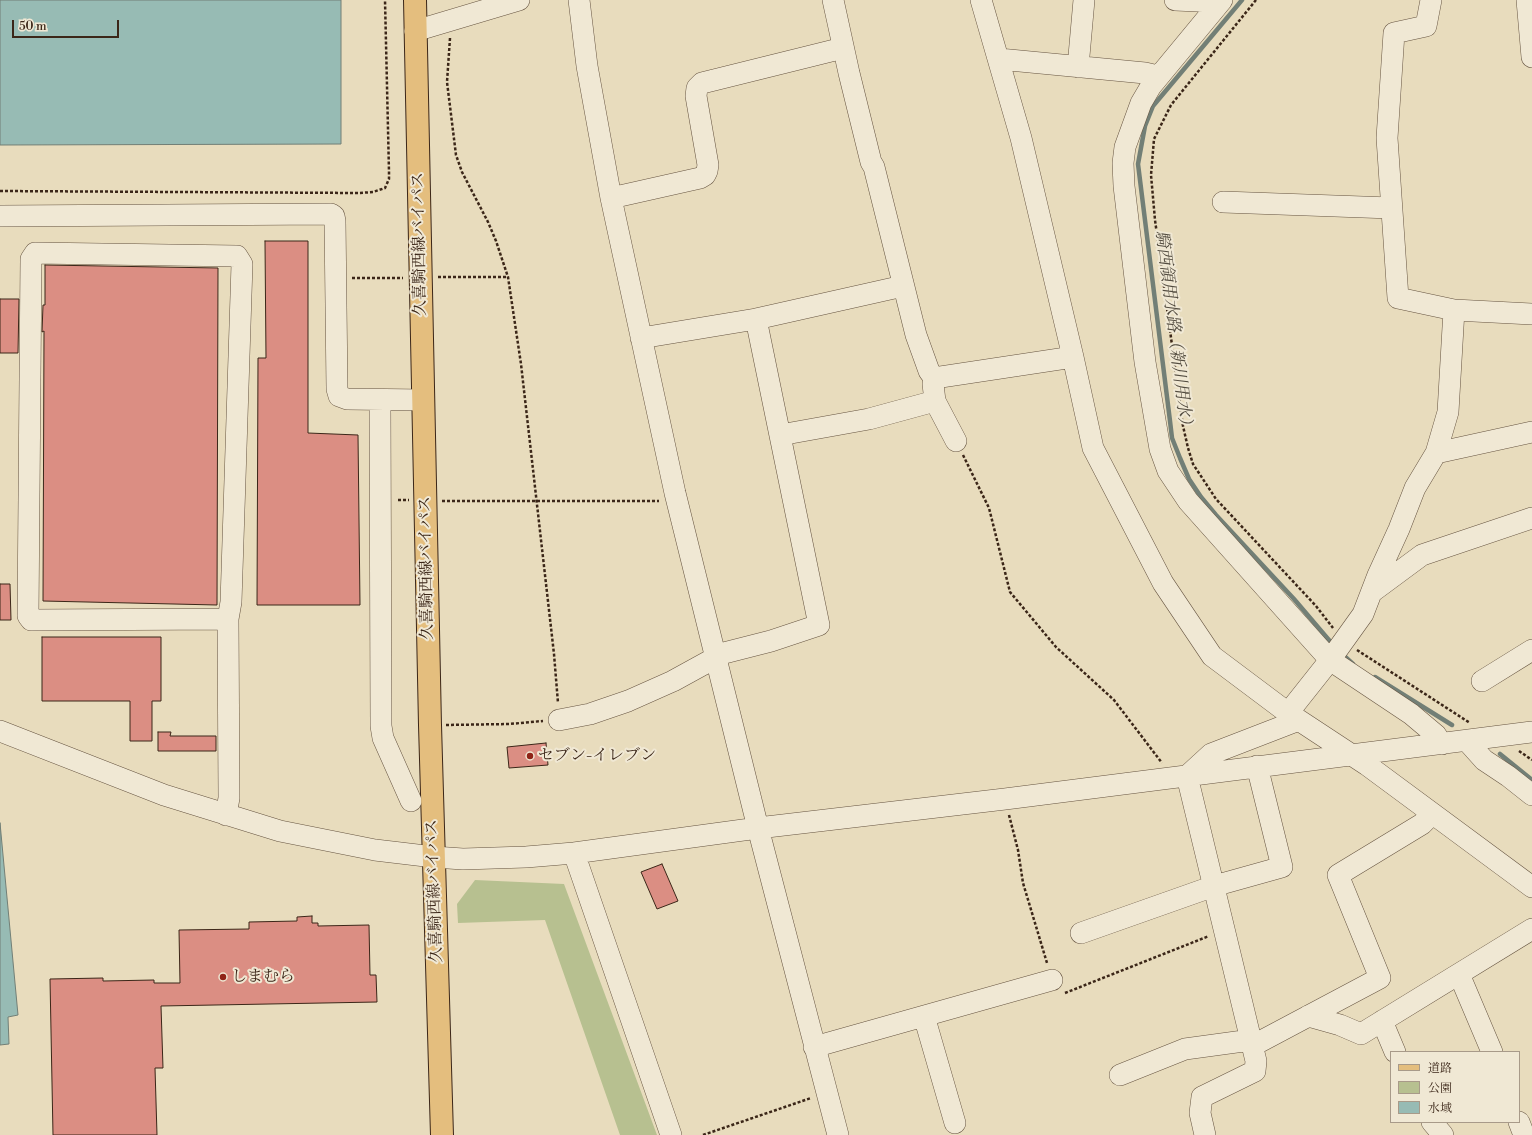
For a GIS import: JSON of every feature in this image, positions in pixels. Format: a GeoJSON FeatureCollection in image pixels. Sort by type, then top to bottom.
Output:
{"type":"FeatureCollection","features":[{"type":"Feature","properties":{"kind":"main road","name":"久喜騎西線バイパス"},"geometry":{"type":"LineString","coordinates":[[414,0],[430,725],[442,1135]]}},
{"type":"Feature","properties":{"kind":"street"},"geometry":{"type":"LineString","coordinates":[[415,31],[518,0]]}},
{"type":"Feature","properties":{"kind":"street"},"geometry":{"type":"LineString","coordinates":[[579,0],[587,66],[611,198],[640,338],[677,500],[758,828],[838,1135]]}},
{"type":"Feature","properties":{"kind":"street"},"geometry":{"type":"LineString","coordinates":[[833,0],[871,162],[874,167],[916,335],[929,371],[934,378],[933,384],[935,401],[956,441]]}},
{"type":"Feature","properties":{"kind":"street"},"geometry":{"type":"LineString","coordinates":[[981,0],[1021,138],[1093,448],[1163,583],[1212,656],[1293,716],[1367,765],[1532,888]]}},
{"type":"Feature","properties":{"kind":"street"},"geometry":{"type":"LineString","coordinates":[[1078,67],[1084,0]]}},
{"type":"Feature","properties":{"kind":"street"},"geometry":{"type":"LineString","coordinates":[[1175,0],[1221,1]]}},
{"type":"Feature","properties":{"kind":"street"},"geometry":{"type":"LineString","coordinates":[[1431,0],[1426,26],[1394,33],[1387,138],[1398,298],[1454,310],[1532,314]]}},
{"type":"Feature","properties":{"kind":"street"},"geometry":{"type":"LineString","coordinates":[[1527,0],[1532,57]]}},
{"type":"Feature","properties":{"kind":"street"},"geometry":{"type":"LineString","coordinates":[[1221,1],[1158,76],[1141,103],[1125,147],[1123,164],[1124,186],[1145,362],[1160,449],[1168,471],[1188,501],[1411,714],[1436,735],[1442,744]]}},
{"type":"Feature","properties":{"kind":"street"},"geometry":{"type":"LineString","coordinates":[[611,198],[700,178],[705,175],[708,165],[696,96],[697,88],[702,83],[844,48]]}},
{"type":"Feature","properties":{"kind":"street"},"geometry":{"type":"LineString","coordinates":[[999,59],[1145,73],[1158,76]]}},
{"type":"Feature","properties":{"kind":"street"},"geometry":{"type":"LineString","coordinates":[[1223,202],[1391,208]]}},
{"type":"Feature","properties":{"kind":"street"},"geometry":{"type":"LineString","coordinates":[[0,216],[331,214],[334,216],[335,221],[337,389],[339,396],[347,400],[423,400]]}},
{"type":"Feature","properties":{"kind":"street"},"geometry":{"type":"LineString","coordinates":[[226,815],[229,798],[228,619],[231,602],[242,264],[237,256],[35,253],[31,259],[28,616],[31,620],[228,619]]}},
{"type":"Feature","properties":{"kind":"street"},"geometry":{"type":"LineString","coordinates":[[640,338],[756,319],[903,286]]}},
{"type":"Feature","properties":{"kind":"street"},"geometry":{"type":"LineString","coordinates":[[1180,777],[1211,754],[1293,716],[1363,614],[1378,575],[1400,529],[1415,488],[1436,453],[1448,412],[1454,310]]}},
{"type":"Feature","properties":{"kind":"street"},"geometry":{"type":"LineString","coordinates":[[559,720],[590,714],[628,701],[673,681],[724,653],[771,641],[819,624],[756,319]]}},
{"type":"Feature","properties":{"kind":"street"},"geometry":{"type":"LineString","coordinates":[[934,378],[1073,357]]}},
{"type":"Feature","properties":{"kind":"street"},"geometry":{"type":"LineString","coordinates":[[380,400],[381,726],[383,738],[411,801]]}},
{"type":"Feature","properties":{"kind":"street"},"geometry":{"type":"LineString","coordinates":[[780,435],[869,419],[935,401]]}},
{"type":"Feature","properties":{"kind":"street"},"geometry":{"type":"LineString","coordinates":[[1436,453],[1532,432]]}},
{"type":"Feature","properties":{"kind":"street"},"geometry":{"type":"LineString","coordinates":[[1372,592],[1422,555],[1532,518]]}},
{"type":"Feature","properties":{"kind":"street"},"geometry":{"type":"LineString","coordinates":[[1482,681],[1532,650]]}},
{"type":"Feature","properties":{"kind":"street"},"geometry":{"type":"LineString","coordinates":[[0,731],[164,795],[280,831],[375,850],[463,859],[526,857],[574,853],[758,828],[1442,744],[1470,734],[1532,732]]}},
{"type":"Feature","properties":{"kind":"street"},"geometry":{"type":"LineString","coordinates":[[1470,734],[1484,760],[1508,776],[1532,795]]}},
{"type":"Feature","properties":{"kind":"street"},"geometry":{"type":"LineString","coordinates":[[1081,933],[1214,886],[1282,867],[1257,766]]}},
{"type":"Feature","properties":{"kind":"street"},"geometry":{"type":"LineString","coordinates":[[1180,777],[1214,886],[1256,1061],[1255,1071],[1202,1097],[1200,1113],[1205,1135]]}},
{"type":"Feature","properties":{"kind":"street"},"geometry":{"type":"LineString","coordinates":[[1120,1075],[1186,1049],[1252,1043],[1308,1016],[1380,978],[1338,875],[1422,824],[1432,814]]}},
{"type":"Feature","properties":{"kind":"street"},"geometry":{"type":"LineString","coordinates":[[574,853],[672,1135]]}},
{"type":"Feature","properties":{"kind":"street"},"geometry":{"type":"LineString","coordinates":[[1308,1016],[1340,1025],[1361,1034],[1532,929]]}},
{"type":"Feature","properties":{"kind":"street"},"geometry":{"type":"LineString","coordinates":[[1459,974],[1492,1051]]}},
{"type":"Feature","properties":{"kind":"street"},"geometry":{"type":"LineString","coordinates":[[814,1047],[1052,980]]}},
{"type":"Feature","properties":{"kind":"street"},"geometry":{"type":"LineString","coordinates":[[924,1016],[955,1123]]}},
{"type":"Feature","properties":{"kind":"street"},"geometry":{"type":"LineString","coordinates":[[1382,1021],[1395,1051]]}},
{"type":"Feature","properties":{"kind":"street"},"geometry":{"type":"LineString","coordinates":[[1433,1123],[1443,1135]]}},
{"type":"Feature","properties":{"kind":"street"},"geometry":{"type":"LineString","coordinates":[[1519,1123],[1524,1135]]}},
{"type":"Feature","properties":{"kind":"path"},"geometry":{"type":"LineString","coordinates":[[0,191],[360,193],[373,192],[384,188],[389,179],[385,0]]}},
{"type":"Feature","properties":{"kind":"path"},"geometry":{"type":"LineString","coordinates":[[1256,0],[1171,105],[1154,139],[1150,175],[1182,426],[1188,448],[1193,464],[1216,498],[1316,606],[1340,646],[1467,720],[1470,734]]}},
{"type":"Feature","properties":{"kind":"path"},"geometry":{"type":"LineString","coordinates":[[430,725],[509,724],[559,720],[554,654],[521,364],[508,277],[493,235],[462,172],[456,155],[447,82],[452,20]]}},
{"type":"Feature","properties":{"kind":"path"},"geometry":{"type":"LineString","coordinates":[[956,441],[989,508],[1010,592],[1056,647],[1114,700],[1180,777]]}},
{"type":"Feature","properties":{"kind":"path"},"geometry":{"type":"LineString","coordinates":[[380,500],[536,502],[677,500]]}},
{"type":"Feature","properties":{"kind":"path"},"geometry":{"type":"LineString","coordinates":[[703,1135],[826,1092]]}},
{"type":"Feature","properties":{"kind":"green space"},"geometry":{"type":"Polygon","coordinates":[[[475,880],[564,884],[657,1135],[620,1135],[545,920],[458,923],[457,904],[475,880]]]}},
{"type":"Feature","properties":{"kind":"water"},"geometry":{"type":"Polygon","coordinates":[[[0,0],[341,0],[341,144],[0,145],[0,0]]]}},
{"type":"Feature","properties":{"kind":"water"},"geometry":{"type":"Polygon","coordinates":[[[0,823],[18,1015],[8,1017],[9,1044],[0,1045],[0,823]]]}},
{"type":"Feature","properties":{"kind":"building"},"geometry":{"type":"Polygon","coordinates":[[[265,241],[308,241],[308,433],[358,435],[360,605],[257,605],[258,358],[266,358],[265,241]]]}},
{"type":"Feature","properties":{"kind":"building"},"geometry":{"type":"Polygon","coordinates":[[[45,265],[218,268],[217,605],[43,601],[44,331],[42,332],[43,305],[45,305],[45,265]]]}},
{"type":"Feature","properties":{"kind":"building"},"geometry":{"type":"Polygon","coordinates":[[[0,299],[19,299],[18,353],[0,353],[0,299]]]}},
{"type":"Feature","properties":{"kind":"building"},"geometry":{"type":"Polygon","coordinates":[[[0,584],[10,584],[11,620],[0,620],[0,584]]]}},
{"type":"Feature","properties":{"kind":"building"},"geometry":{"type":"Polygon","coordinates":[[[42,637],[161,637],[161,701],[152,701],[152,741],[130,741],[130,701],[42,701],[42,637]]]}},
{"type":"Feature","properties":{"kind":"building"},"geometry":{"type":"Polygon","coordinates":[[[158,732],[171,732],[170,736],[216,736],[216,751],[158,751],[158,732]]]}},
{"type":"Feature","properties":{"kind":"building"},"geometry":{"type":"Polygon","coordinates":[[[546,743],[548,765],[509,768],[507,747],[546,743]]]}},
{"type":"Feature","properties":{"kind":"building"},"geometry":{"type":"Polygon","coordinates":[[[662,864],[678,901],[657,909],[641,872],[662,864]]]}},
{"type":"Feature","properties":{"kind":"building"},"geometry":{"type":"Polygon","coordinates":[[[312,916],[312,923],[318,923],[318,926],[369,925],[370,975],[376,975],[377,1002],[161,1006],[163,1068],[155,1068],[157,1135],[53,1135],[50,979],[103,978],[103,981],[154,980],[154,983],[180,983],[179,930],[249,929],[249,922],[297,921],[297,917],[312,916]]]}},
{"type":"Feature","properties":{"kind":"waterway","name":"騎西領用水路（新川用水）"},"geometry":{"type":"LineString","coordinates":[[1242,0],[1153,106],[1145,126],[1138,164],[1172,438],[1189,479],[1201,497],[1294,599],[1334,646]]}},
{"type":"Feature","properties":{"kind":"waterway","name":"騎西領用水路（新川用水）"},"geometry":{"type":"LineString","coordinates":[[1341,653],[1353,664]]}},
{"type":"Feature","properties":{"kind":"waterway","name":"騎西領用水路（新川用水）"},"geometry":{"type":"LineString","coordinates":[[1375,677],[1452,725]]}},
{"type":"Feature","properties":{"kind":"waterway","name":"騎西領用水路（新川用水）"},"geometry":{"type":"LineString","coordinates":[[1500,754],[1532,780]]}},
{"type":"Feature","properties":{"kind":"place","name":"セブン-イレブン"},"geometry":{"type":"Point","coordinates":[530,756]}},
{"type":"Feature","properties":{"kind":"place","name":"しまむら"},"geometry":{"type":"Point","coordinates":[223,977]}}]}
